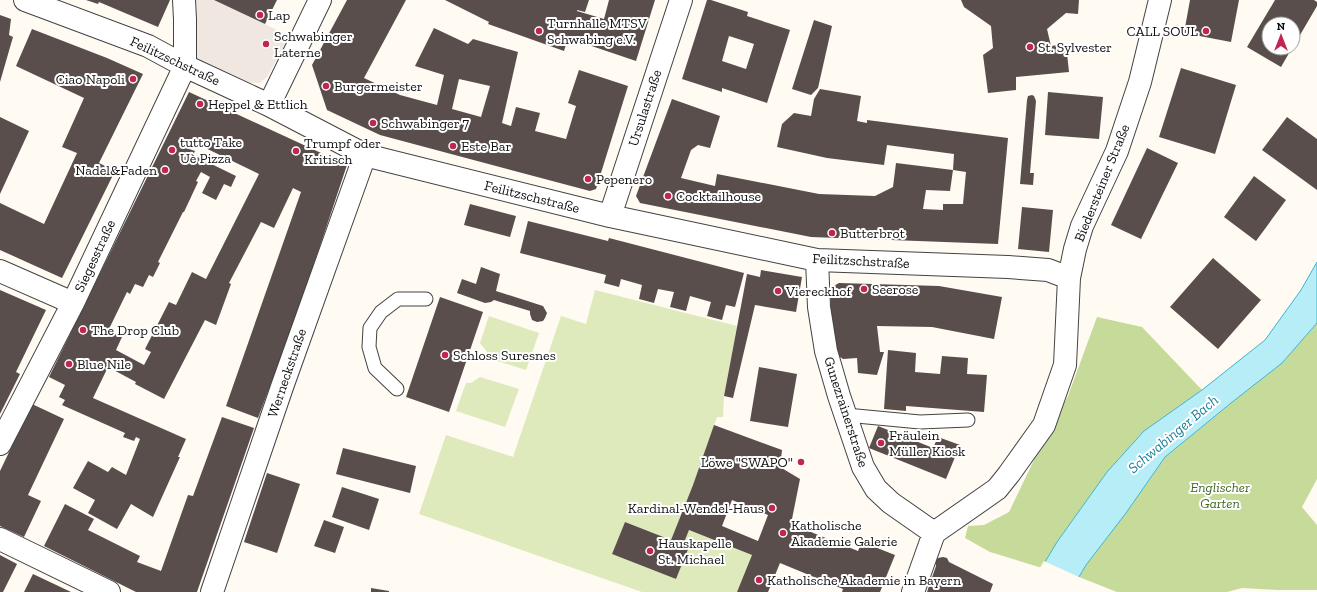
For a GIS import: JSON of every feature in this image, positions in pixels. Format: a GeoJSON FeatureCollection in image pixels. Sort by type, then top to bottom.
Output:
{"type":"FeatureCollection","features":[{"type":"Feature","properties":{"kind":"street","name":"Feilitzschstraße"},"geometry":{"type":"LineString","coordinates":[[25,0],[148,46],[185,66],[269,105],[365,155],[610,216],[817,260],[1008,267],[1048,270],[1069,278]]}},
{"type":"Feature","properties":{"kind":"street"},"geometry":{"type":"LineString","coordinates":[[184,0],[185,66]]}},
{"type":"Feature","properties":{"kind":"street"},"geometry":{"type":"LineString","coordinates":[[269,105],[320,0]]}},
{"type":"Feature","properties":{"kind":"street","name":"Ursulastraße"},"geometry":{"type":"LineString","coordinates":[[610,216],[680,0]]}},
{"type":"Feature","properties":{"kind":"street","name":"Biedersteiner Straße"},"geometry":{"type":"LineString","coordinates":[[934,533],[997,489],[1044,424],[1065,365],[1069,278],[1075,249],[1082,226],[1117,151],[1140,82],[1160,0]]}},
{"type":"Feature","properties":{"kind":"street","name":"Siegesstraße"},"geometry":{"type":"LineString","coordinates":[[0,444],[73,304],[185,66]]}},
{"type":"Feature","properties":{"kind":"street","name":"Werneckstraße"},"geometry":{"type":"LineString","coordinates":[[212,592],[282,387],[365,155]]}},
{"type":"Feature","properties":{"kind":"street","name":"Gunezrainerstraße"},"geometry":{"type":"LineString","coordinates":[[817,260],[819,307],[826,351],[863,467],[876,489],[891,503],[934,533]]}},
{"type":"Feature","properties":{"kind":"street"},"geometry":{"type":"LineString","coordinates":[[0,271],[73,304]]}},
{"type":"Feature","properties":{"kind":"street"},"geometry":{"type":"LineString","coordinates":[[913,592],[934,533]]}},
{"type":"Feature","properties":{"kind":"street"},"geometry":{"type":"LineString","coordinates":[[0,539],[109,592]]}},
{"type":"Feature","properties":{"kind":"lane"},"geometry":{"type":"LineString","coordinates":[[397,389],[375,368],[369,347],[370,328],[381,312],[398,298],[426,299]]}},
{"type":"Feature","properties":{"kind":"lane"},"geometry":{"type":"LineString","coordinates":[[846,415],[920,422],[968,420]]}},
{"type":"Feature","properties":{"kind":"green space"},"geometry":{"type":"Polygon","coordinates":[[[595,290],[737,326],[724,396],[723,417],[717,417],[693,485],[671,540],[625,522],[612,554],[676,579],[689,548],[683,545],[689,530],[752,555],[737,592],[642,592],[419,514],[446,435],[513,457],[561,316],[586,324],[595,290]]]}},
{"type":"Feature","properties":{"kind":"green space"},"geometry":{"type":"Polygon","coordinates":[[[489,316],[539,333],[526,370],[488,358],[487,352],[480,343],[489,316]]]}},
{"type":"Feature","properties":{"kind":"green space"},"geometry":{"type":"Polygon","coordinates":[[[1097,317],[1142,327],[1202,390],[1144,431],[1107,472],[1057,542],[1042,568],[990,552],[965,538],[968,526],[984,525],[1009,512],[1034,460],[1068,396],[1097,317]]]}},
{"type":"Feature","properties":{"kind":"green space","name":"Englischer Garten"},"geometry":{"type":"Polygon","coordinates":[[[1317,323],[1317,479],[1302,507],[1317,525],[1317,590],[1242,588],[1227,592],[1117,592],[1079,577],[1086,565],[1126,513],[1165,457],[1282,363],[1317,323]]]}},
{"type":"Feature","properties":{"kind":"green space"},"geometry":{"type":"Polygon","coordinates":[[[480,377],[519,389],[505,427],[456,411],[466,383],[471,383],[480,377]]]}},
{"type":"Feature","properties":{"kind":"shaded area"},"geometry":{"type":"Polygon","coordinates":[[[189,0],[214,0],[288,36],[289,38],[267,77],[259,83],[245,82],[199,60],[194,56],[189,0]]]}},
{"type":"Feature","properties":{"kind":"water","name":"Schwabinger Bach"},"geometry":{"type":"Polygon","coordinates":[[[1317,262],[1317,323],[1282,363],[1165,457],[1126,513],[1086,565],[1070,592],[1027,592],[1057,542],[1107,472],[1144,431],[1202,390],[1265,340],[1301,290],[1317,262]]]}},
{"type":"Feature","properties":{"kind":"pier"},"geometry":{"type":"Polygon","coordinates":[[[1044,561],[1081,578],[1072,592],[1025,592],[1044,561]]]}},
{"type":"Feature","properties":{"kind":"building"},"geometry":{"type":"Polygon","coordinates":[[[86,0],[170,0],[158,27],[99,2],[98,4],[86,0]]]}},
{"type":"Feature","properties":{"kind":"building"},"geometry":{"type":"Polygon","coordinates":[[[214,0],[277,0],[265,24],[214,0]]]}},
{"type":"Feature","properties":{"kind":"building"},"geometry":{"type":"Polygon","coordinates":[[[347,0],[406,0],[364,78],[400,95],[437,105],[444,75],[415,66],[434,28],[468,44],[473,39],[518,52],[502,123],[511,126],[516,107],[540,113],[535,131],[566,139],[576,106],[568,103],[579,70],[628,86],[596,189],[590,191],[380,135],[327,110],[312,65],[347,0]],[[459,79],[452,109],[481,117],[490,86],[459,79]]]}},
{"type":"Feature","properties":{"kind":"building"},"geometry":{"type":"Polygon","coordinates":[[[445,0],[589,0],[585,12],[577,11],[604,19],[609,0],[655,0],[636,61],[568,38],[564,51],[488,24],[489,22],[445,0]]]}},
{"type":"Feature","properties":{"kind":"building"},"geometry":{"type":"Polygon","coordinates":[[[707,0],[748,12],[747,16],[790,30],[767,103],[722,88],[722,92],[682,79],[707,0]],[[729,36],[722,61],[746,69],[754,44],[729,36]]]}},
{"type":"Feature","properties":{"kind":"building","name":"St. Sylvester"},"geometry":{"type":"Polygon","coordinates":[[[961,0],[1079,0],[1078,14],[1066,13],[1047,29],[1051,46],[1066,44],[1069,72],[1016,77],[1016,90],[988,93],[983,55],[993,48],[991,26],[964,7],[961,0]]]}},
{"type":"Feature","properties":{"kind":"building"},"geometry":{"type":"Polygon","coordinates":[[[1190,0],[1239,0],[1231,42],[1184,33],[1190,0]]]}},
{"type":"Feature","properties":{"kind":"building"},"geometry":{"type":"Polygon","coordinates":[[[1275,0],[1314,0],[1317,2],[1317,6],[1301,33],[1301,16],[1265,16],[1275,0]]]}},
{"type":"Feature","properties":{"kind":"building"},"geometry":{"type":"Polygon","coordinates":[[[0,15],[11,19],[9,35],[13,37],[0,82],[0,15]]]}},
{"type":"Feature","properties":{"kind":"building"},"geometry":{"type":"Polygon","coordinates":[[[814,20],[832,26],[818,88],[811,95],[792,89],[814,20]]]}},
{"type":"Feature","properties":{"kind":"building"},"geometry":{"type":"Polygon","coordinates":[[[1261,24],[1261,55],[1247,47],[1261,24]]]}},
{"type":"Feature","properties":{"kind":"building"},"geometry":{"type":"Polygon","coordinates":[[[32,29],[107,58],[143,74],[99,163],[115,171],[62,278],[0,250],[0,203],[44,224],[77,153],[62,147],[84,98],[16,66],[32,29]]]}},
{"type":"Feature","properties":{"kind":"building"},"geometry":{"type":"Polygon","coordinates":[[[1262,56],[1287,56],[1281,67],[1262,56]]]}},
{"type":"Feature","properties":{"kind":"building"},"geometry":{"type":"Polygon","coordinates":[[[1181,68],[1236,85],[1215,154],[1159,137],[1181,68]]]}},
{"type":"Feature","properties":{"kind":"building"},"geometry":{"type":"Polygon","coordinates":[[[820,89],[861,96],[857,121],[867,123],[867,120],[1008,138],[998,244],[811,237],[640,203],[636,196],[672,99],[720,116],[710,148],[698,145],[691,150],[681,178],[715,186],[717,174],[819,194],[875,196],[893,187],[896,163],[953,170],[954,154],[887,145],[884,165],[827,158],[777,147],[782,124],[794,113],[811,116],[814,99],[820,89]],[[953,170],[950,191],[926,190],[923,209],[943,210],[943,204],[963,204],[966,172],[953,170]]]}},
{"type":"Feature","properties":{"kind":"building"},"geometry":{"type":"Polygon","coordinates":[[[189,92],[347,165],[297,315],[258,418],[226,406],[301,192],[293,188],[274,228],[261,222],[229,283],[231,284],[216,325],[205,320],[164,399],[135,384],[136,382],[108,367],[93,398],[186,439],[178,457],[180,457],[153,517],[131,504],[117,529],[88,513],[95,500],[73,488],[88,461],[108,472],[112,467],[126,475],[140,439],[136,437],[134,441],[123,437],[125,433],[62,405],[65,400],[59,397],[65,385],[49,377],[189,92]],[[193,142],[189,149],[195,151],[193,155],[236,176],[231,187],[224,184],[216,200],[202,193],[210,177],[201,172],[184,212],[158,262],[160,263],[153,277],[149,275],[143,287],[135,284],[130,294],[127,292],[108,331],[122,337],[116,350],[144,365],[151,352],[145,349],[169,302],[176,305],[192,272],[206,279],[259,174],[193,142]]]}},
{"type":"Feature","properties":{"kind":"building"},"geometry":{"type":"Polygon","coordinates":[[[1048,92],[1103,97],[1099,139],[1045,135],[1048,92]]]}},
{"type":"Feature","properties":{"kind":"building"},"geometry":{"type":"Polygon","coordinates":[[[1032,95],[1036,101],[1030,173],[1034,173],[1033,185],[1020,184],[1027,100],[1028,96],[1032,95]]]}},
{"type":"Feature","properties":{"kind":"building"},"geometry":{"type":"Polygon","coordinates":[[[0,117],[29,131],[0,194],[0,117]]]}},
{"type":"Feature","properties":{"kind":"building"},"geometry":{"type":"Polygon","coordinates":[[[1287,117],[1317,139],[1317,190],[1262,150],[1287,117]]]}},
{"type":"Feature","properties":{"kind":"building"},"geometry":{"type":"Polygon","coordinates":[[[1147,148],[1178,163],[1141,239],[1111,225],[1147,148]]]}},
{"type":"Feature","properties":{"kind":"building"},"geometry":{"type":"Polygon","coordinates":[[[1254,176],[1286,200],[1256,241],[1224,217],[1254,176]]]}},
{"type":"Feature","properties":{"kind":"building"},"geometry":{"type":"Polygon","coordinates":[[[470,204],[516,216],[510,237],[464,225],[470,204]]]}},
{"type":"Feature","properties":{"kind":"building"},"geometry":{"type":"Polygon","coordinates":[[[1022,207],[1053,210],[1049,252],[1018,249],[1022,207]]]}},
{"type":"Feature","properties":{"kind":"building"},"geometry":{"type":"Polygon","coordinates":[[[528,221],[608,241],[609,238],[744,273],[735,307],[726,305],[722,320],[707,316],[711,302],[690,296],[686,311],[670,307],[674,292],[658,289],[654,303],[639,299],[642,285],[621,279],[619,287],[604,283],[606,275],[520,253],[528,221]]]}},
{"type":"Feature","properties":{"kind":"building"},"geometry":{"type":"Polygon","coordinates":[[[1213,258],[1261,300],[1218,349],[1170,307],[1213,258]]]}},
{"type":"Feature","properties":{"kind":"building"},"geometry":{"type":"Polygon","coordinates":[[[481,267],[500,274],[496,291],[543,306],[547,313],[543,321],[537,322],[532,320],[530,311],[494,300],[485,303],[457,293],[462,279],[476,284],[481,267]]]}},
{"type":"Feature","properties":{"kind":"building"},"geometry":{"type":"Polygon","coordinates":[[[761,270],[802,277],[796,312],[755,305],[733,398],[724,396],[747,274],[760,277],[761,270]]]}},
{"type":"Feature","properties":{"kind":"building"},"geometry":{"type":"Polygon","coordinates":[[[839,283],[939,286],[1002,297],[994,339],[932,327],[877,326],[880,352],[884,352],[877,375],[858,373],[857,358],[843,359],[837,355],[832,325],[830,293],[832,287],[839,283]]]}},
{"type":"Feature","properties":{"kind":"building"},"geometry":{"type":"Polygon","coordinates":[[[0,290],[46,310],[16,372],[20,374],[0,414],[0,290]]]}},
{"type":"Feature","properties":{"kind":"building","name":"Schloss Suresnes"},"geometry":{"type":"Polygon","coordinates":[[[440,297],[483,312],[449,412],[406,397],[440,297]]]}},
{"type":"Feature","properties":{"kind":"building"},"geometry":{"type":"Polygon","coordinates":[[[888,350],[916,353],[915,372],[940,374],[942,356],[968,358],[967,374],[987,375],[984,412],[906,406],[906,411],[884,409],[888,350]]]}},
{"type":"Feature","properties":{"kind":"building"},"geometry":{"type":"Polygon","coordinates":[[[759,367],[797,374],[788,427],[750,421],[759,367]]]}},
{"type":"Feature","properties":{"kind":"building"},"geometry":{"type":"Polygon","coordinates":[[[32,404],[64,419],[28,495],[41,501],[24,537],[0,526],[0,471],[32,404]]]}},
{"type":"Feature","properties":{"kind":"building"},"geometry":{"type":"Polygon","coordinates":[[[222,417],[254,428],[197,592],[136,592],[44,546],[65,504],[94,519],[88,530],[140,556],[137,562],[161,571],[188,495],[193,496],[222,417]]]}},
{"type":"Feature","properties":{"kind":"building","name":"Kardinal-Wendel-Haus"},"geometry":{"type":"Polygon","coordinates":[[[714,425],[782,450],[780,467],[800,479],[791,524],[858,551],[862,542],[895,555],[880,592],[842,592],[843,589],[780,563],[768,592],[737,592],[752,555],[689,530],[683,545],[689,547],[676,579],[612,554],[625,522],[671,540],[693,485],[714,425]],[[732,500],[722,526],[758,541],[768,515],[732,500]]]}},
{"type":"Feature","properties":{"kind":"building"},"geometry":{"type":"Polygon","coordinates":[[[878,426],[933,448],[938,437],[960,445],[946,479],[869,448],[878,426]]]}},
{"type":"Feature","properties":{"kind":"building"},"geometry":{"type":"Polygon","coordinates":[[[343,448],[416,466],[410,493],[336,474],[343,448]]]}},
{"type":"Feature","properties":{"kind":"building"},"geometry":{"type":"Polygon","coordinates":[[[267,473],[300,484],[277,553],[244,542],[267,473]]]}},
{"type":"Feature","properties":{"kind":"building"},"geometry":{"type":"Polygon","coordinates":[[[342,487],[379,499],[369,530],[332,517],[342,487]]]}},
{"type":"Feature","properties":{"kind":"building"},"geometry":{"type":"Polygon","coordinates":[[[324,520],[344,527],[335,553],[314,546],[324,520]]]}},
{"type":"Feature","properties":{"kind":"building"},"geometry":{"type":"Polygon","coordinates":[[[0,555],[17,564],[3,592],[0,592],[0,555]]]}},
{"type":"Feature","properties":{"kind":"building"},"geometry":{"type":"Polygon","coordinates":[[[938,558],[947,558],[949,562],[993,584],[990,592],[927,592],[936,566],[935,561],[938,558]]]}},
{"type":"Feature","properties":{"kind":"building"},"geometry":{"type":"Polygon","coordinates":[[[33,574],[71,592],[24,592],[33,574]]]}},
{"type":"Feature","properties":{"kind":"building"},"geometry":{"type":"Polygon","coordinates":[[[371,588],[389,591],[389,592],[371,592],[371,588]]]}},
{"type":"Feature","properties":{"kind":"place","name":"Lap"},"geometry":{"type":"Point","coordinates":[260,15]}},
{"type":"Feature","properties":{"kind":"place","name":"Turnhalle MTSV Schwabing e.V."},"geometry":{"type":"Point","coordinates":[539,31]}},
{"type":"Feature","properties":{"kind":"place","name":"CALL SOUL"},"geometry":{"type":"Point","coordinates":[1206,31]}},
{"type":"Feature","properties":{"kind":"place","name":"Schwabinger Laterne"},"geometry":{"type":"Point","coordinates":[266,44]}},
{"type":"Feature","properties":{"kind":"place","name":"St. Sylvester"},"geometry":{"type":"Point","coordinates":[1030,47]}},
{"type":"Feature","properties":{"kind":"place","name":"Ciao Napoli"},"geometry":{"type":"Point","coordinates":[133,79]}},
{"type":"Feature","properties":{"kind":"place","name":"Burgermeister"},"geometry":{"type":"Point","coordinates":[326,86]}},
{"type":"Feature","properties":{"kind":"place","name":"Heppel & Ettlich"},"geometry":{"type":"Point","coordinates":[200,104]}},
{"type":"Feature","properties":{"kind":"place","name":"Schwabinger 7"},"geometry":{"type":"Point","coordinates":[373,123]}},
{"type":"Feature","properties":{"kind":"place","name":"Este Bar"},"geometry":{"type":"Point","coordinates":[453,146]}},
{"type":"Feature","properties":{"kind":"place","name":"tutto Take Uè Pizza"},"geometry":{"type":"Point","coordinates":[172,150]}},
{"type":"Feature","properties":{"kind":"place","name":"Trumpf oder Kritisch"},"geometry":{"type":"Point","coordinates":[296,151]}},
{"type":"Feature","properties":{"kind":"place","name":"Nadel&Faden"},"geometry":{"type":"Point","coordinates":[165,170]}},
{"type":"Feature","properties":{"kind":"place","name":"Pepenero"},"geometry":{"type":"Point","coordinates":[588,179]}},
{"type":"Feature","properties":{"kind":"place","name":"Cocktailhouse"},"geometry":{"type":"Point","coordinates":[668,196]}},
{"type":"Feature","properties":{"kind":"place","name":"Butterbrot"},"geometry":{"type":"Point","coordinates":[832,233]}},
{"type":"Feature","properties":{"kind":"place","name":"Seerose"},"geometry":{"type":"Point","coordinates":[864,289]}},
{"type":"Feature","properties":{"kind":"place","name":"Viereckhof"},"geometry":{"type":"Point","coordinates":[778,291]}},
{"type":"Feature","properties":{"kind":"place","name":"The Drop Club"},"geometry":{"type":"Point","coordinates":[83,330]}},
{"type":"Feature","properties":{"kind":"place","name":"Schloss Suresnes"},"geometry":{"type":"Point","coordinates":[445,355]}},
{"type":"Feature","properties":{"kind":"place","name":"Blue Nile"},"geometry":{"type":"Point","coordinates":[69,364]}},
{"type":"Feature","properties":{"kind":"place","name":"Fräulein Müller Kiosk"},"geometry":{"type":"Point","coordinates":[881,443]}},
{"type":"Feature","properties":{"kind":"place","name":"Löwe \"SWAPO\""},"geometry":{"type":"Point","coordinates":[801,462]}},
{"type":"Feature","properties":{"kind":"place","name":"Kardinal-Wendel-Haus"},"geometry":{"type":"Point","coordinates":[772,508]}},
{"type":"Feature","properties":{"kind":"place","name":"Katholische Akademie Galerie"},"geometry":{"type":"Point","coordinates":[783,533]}},
{"type":"Feature","properties":{"kind":"place","name":"Hauskapelle St. Michael"},"geometry":{"type":"Point","coordinates":[650,551]}},
{"type":"Feature","properties":{"kind":"place","name":"Katholische Akademie in Bayern"},"geometry":{"type":"Point","coordinates":[759,580]}}]}
